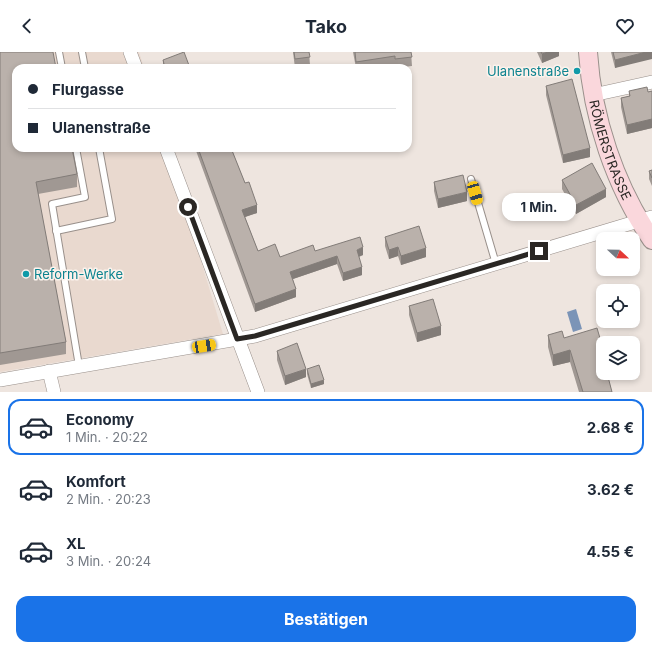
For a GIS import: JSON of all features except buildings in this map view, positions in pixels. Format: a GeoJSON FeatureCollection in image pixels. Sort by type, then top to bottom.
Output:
{"type":"FeatureCollection","features":[{"type":"Feature","properties":{"kind":"main road","name":"RÖMERSTRASSE"},"geometry":{"type":"LineString","coordinates":[[588,52],[592,95],[611,159],[645,219],[652,240]]}},
{"type":"Feature","properties":{"kind":"street"},"geometry":{"type":"LineString","coordinates":[[130,52],[134,64]]}},
{"type":"Feature","properties":{"kind":"street"},"geometry":{"type":"LineString","coordinates":[[592,95],[652,82]]}},
{"type":"Feature","properties":{"kind":"street"},"geometry":{"type":"LineString","coordinates":[[167,152],[258,392]]}},
{"type":"Feature","properties":{"kind":"street"},"geometry":{"type":"LineString","coordinates":[[0,380],[255,336],[645,219]]}},
{"type":"Feature","properties":{"kind":"street"},"geometry":{"type":"LineString","coordinates":[[49,371],[54,392]]}},
{"type":"Feature","properties":{"kind":"lane"},"geometry":{"type":"LineString","coordinates":[[59,52],[61,64]]}},
{"type":"Feature","properties":{"kind":"lane"},"geometry":{"type":"LineString","coordinates":[[82,52],[84,64]]}},
{"type":"Feature","properties":{"kind":"lane"},"geometry":{"type":"LineString","coordinates":[[77,152],[85,197],[52,204],[79,366]]}},
{"type":"Feature","properties":{"kind":"lane"},"geometry":{"type":"LineString","coordinates":[[56,231],[112,219],[100,152]]}},
{"type":"Feature","properties":{"kind":"lane"},"geometry":{"type":"LineString","coordinates":[[471,179],[496,264]]}},
{"type":"Feature","properties":{"kind":"shaded area"},"geometry":{"type":"Polygon","coordinates":[[[0,52],[139,52],[143,64],[12,64],[12,152],[168,152],[223,334],[0,372],[0,52]]]}},
{"type":"Feature","properties":{"kind":"water"},"geometry":{"type":"Polygon","coordinates":[[[576,309],[582,329],[573,332],[567,312],[576,309]]]}},
{"type":"Feature","properties":{"kind":"place","name":"Ulanenstraße"},"geometry":{"type":"Point","coordinates":[577,71]}},
{"type":"Feature","properties":{"kind":"place","name":"Reform-Werke"},"geometry":{"type":"Point","coordinates":[26,274]}},
{"type":"Feature","properties":{"kind":"route"},"geometry":{"type":"LineString","coordinates":[[188,207],[237,339],[255,336],[539,251]]}}]}
